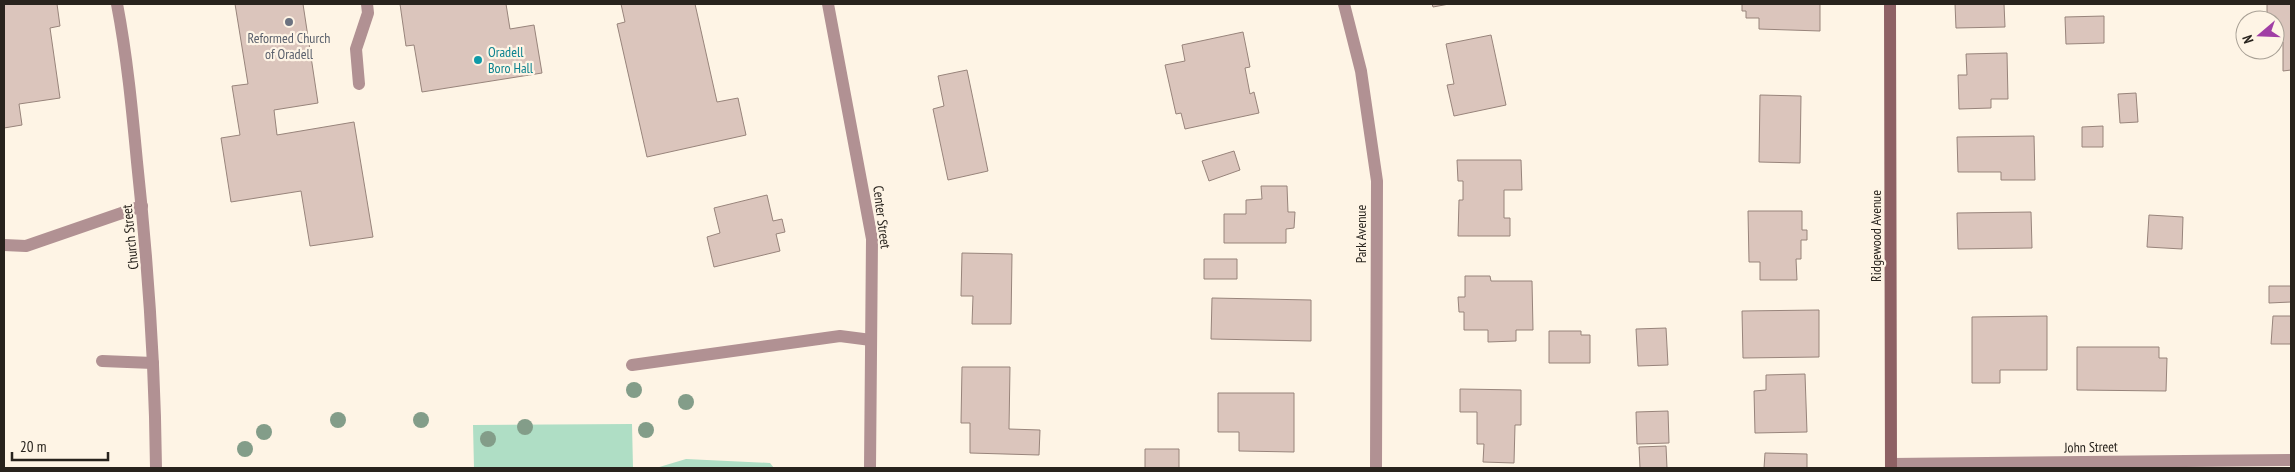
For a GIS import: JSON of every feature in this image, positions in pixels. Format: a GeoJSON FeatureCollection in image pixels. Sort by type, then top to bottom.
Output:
{"type":"FeatureCollection","features":[{"type":"Feature","properties":{"kind":"street","name":"Church Street"},"geometry":{"type":"LineString","coordinates":[[117,4],[125,42],[146,233],[156,468]]}},
{"type":"Feature","properties":{"kind":"street"},"geometry":{"type":"LineString","coordinates":[[360,84],[356,49],[368,13],[367,4]]}},
{"type":"Feature","properties":{"kind":"street","name":"Center Street"},"geometry":{"type":"LineString","coordinates":[[828,4],[872,239],[870,468]]}},
{"type":"Feature","properties":{"kind":"street","name":"Park Avenue"},"geometry":{"type":"LineString","coordinates":[[1344,4],[1361,71],[1377,182],[1376,468]]}},
{"type":"Feature","properties":{"kind":"street","name":"Ridgewood Avenue"},"geometry":{"type":"LineString","coordinates":[[1890,4],[1890,466]]}},
{"type":"Feature","properties":{"kind":"street"},"geometry":{"type":"LineString","coordinates":[[4,245],[26,246],[142,206]]}},
{"type":"Feature","properties":{"kind":"street"},"geometry":{"type":"LineString","coordinates":[[632,365],[840,336],[871,340]]}},
{"type":"Feature","properties":{"kind":"street"},"geometry":{"type":"LineString","coordinates":[[102,361],[153,364]]}},
{"type":"Feature","properties":{"kind":"street","name":"John Street"},"geometry":{"type":"LineString","coordinates":[[1890,466],[2291,460]]}},
{"type":"Feature","properties":{"kind":"green space"},"geometry":{"type":"Polygon","coordinates":[[[632,424],[633,468],[474,468],[473,425],[632,424]]]}},
{"type":"Feature","properties":{"kind":"green space"},"geometry":{"type":"Polygon","coordinates":[[[686,459],[770,463],[774,468],[656,468],[686,459]]]}},
{"type":"Feature","properties":{"kind":"building"},"geometry":{"type":"Polygon","coordinates":[[[4,4],[57,4],[60,26],[50,28],[60,98],[19,104],[22,125],[4,128],[4,4]]]}},
{"type":"Feature","properties":{"kind":"building"},"geometry":{"type":"Polygon","coordinates":[[[235,4],[303,4],[318,103],[274,110],[277,135],[354,122],[373,237],[310,246],[301,191],[231,202],[221,138],[240,135],[232,86],[248,84],[235,4]]]}},
{"type":"Feature","properties":{"kind":"building","name":"Oradell Boro Hall"},"geometry":{"type":"Polygon","coordinates":[[[400,4],[506,4],[510,29],[534,25],[542,73],[422,92],[414,45],[406,46],[400,4]]]}},
{"type":"Feature","properties":{"kind":"building"},"geometry":{"type":"Polygon","coordinates":[[[621,4],[695,4],[717,102],[738,98],[746,135],[647,157],[617,24],[625,22],[621,4]]]}},
{"type":"Feature","properties":{"kind":"building"},"geometry":{"type":"Polygon","coordinates":[[[1432,4],[1449,4],[1433,7],[1432,4]]]}},
{"type":"Feature","properties":{"kind":"building"},"geometry":{"type":"Polygon","coordinates":[[[1742,4],[1820,4],[1820,31],[1759,29],[1759,18],[1746,18],[1746,11],[1742,11],[1742,4]]]}},
{"type":"Feature","properties":{"kind":"building"},"geometry":{"type":"Polygon","coordinates":[[[1955,4],[2004,4],[2005,27],[1956,28],[1955,4]]]}},
{"type":"Feature","properties":{"kind":"building"},"geometry":{"type":"Polygon","coordinates":[[[2267,4],[2291,4],[2291,70],[2283,71],[2283,60],[2285,60],[2285,10],[2267,10],[2267,4]]]}},
{"type":"Feature","properties":{"kind":"building"},"geometry":{"type":"Polygon","coordinates":[[[2104,16],[2104,43],[2066,44],[2065,17],[2104,16]]]}},
{"type":"Feature","properties":{"kind":"building"},"geometry":{"type":"Polygon","coordinates":[[[1243,32],[1250,67],[1245,68],[1250,94],[1254,92],[1259,113],[1185,129],[1181,113],[1176,114],[1165,65],[1185,61],[1182,45],[1243,32]]]}},
{"type":"Feature","properties":{"kind":"building"},"geometry":{"type":"Polygon","coordinates":[[[1491,35],[1506,105],[1454,116],[1447,85],[1454,84],[1446,44],[1491,35]]]}},
{"type":"Feature","properties":{"kind":"building"},"geometry":{"type":"Polygon","coordinates":[[[2007,53],[2008,99],[1991,99],[1991,108],[1959,109],[1958,75],[1967,75],[1966,54],[2007,53]]]}},
{"type":"Feature","properties":{"kind":"building"},"geometry":{"type":"Polygon","coordinates":[[[967,70],[988,171],[948,180],[933,109],[944,106],[938,76],[967,70]]]}},
{"type":"Feature","properties":{"kind":"building"},"geometry":{"type":"Polygon","coordinates":[[[2136,93],[2138,122],[2120,123],[2118,94],[2136,93]]]}},
{"type":"Feature","properties":{"kind":"building"},"geometry":{"type":"Polygon","coordinates":[[[1760,95],[1801,96],[1800,163],[1759,162],[1760,95]]]}},
{"type":"Feature","properties":{"kind":"building"},"geometry":{"type":"Polygon","coordinates":[[[2103,126],[2103,147],[2082,147],[2082,127],[2103,126]]]}},
{"type":"Feature","properties":{"kind":"building"},"geometry":{"type":"Polygon","coordinates":[[[2034,136],[2035,180],[2001,180],[2001,172],[1958,172],[1957,137],[2034,136]]]}},
{"type":"Feature","properties":{"kind":"building"},"geometry":{"type":"Polygon","coordinates":[[[1234,151],[1240,170],[1209,181],[1202,161],[1234,151]]]}},
{"type":"Feature","properties":{"kind":"building"},"geometry":{"type":"Polygon","coordinates":[[[1457,160],[1521,160],[1522,190],[1504,190],[1504,218],[1510,218],[1510,236],[1458,236],[1459,200],[1463,200],[1463,181],[1458,181],[1457,160]]]}},
{"type":"Feature","properties":{"kind":"building"},"geometry":{"type":"Polygon","coordinates":[[[1261,186],[1287,186],[1288,212],[1295,212],[1294,228],[1286,229],[1286,243],[1224,243],[1224,214],[1246,214],[1246,200],[1262,199],[1261,186]]]}},
{"type":"Feature","properties":{"kind":"building"},"geometry":{"type":"Polygon","coordinates":[[[767,195],[773,221],[782,219],[785,232],[776,234],[780,251],[714,267],[707,237],[720,233],[714,208],[767,195]]]}},
{"type":"Feature","properties":{"kind":"building"},"geometry":{"type":"Polygon","coordinates":[[[1748,211],[1802,211],[1802,230],[1807,230],[1807,240],[1801,240],[1801,259],[1796,259],[1797,280],[1760,280],[1760,262],[1749,262],[1748,211]]]}},
{"type":"Feature","properties":{"kind":"building"},"geometry":{"type":"Polygon","coordinates":[[[2031,212],[2032,248],[1958,249],[1957,213],[2031,212]]]}},
{"type":"Feature","properties":{"kind":"building"},"geometry":{"type":"Polygon","coordinates":[[[2149,215],[2183,217],[2182,249],[2147,247],[2149,215]]]}},
{"type":"Feature","properties":{"kind":"building"},"geometry":{"type":"Polygon","coordinates":[[[962,253],[1012,254],[1011,324],[972,324],[973,296],[961,296],[962,253]]]}},
{"type":"Feature","properties":{"kind":"building"},"geometry":{"type":"Polygon","coordinates":[[[1204,259],[1237,259],[1237,279],[1204,279],[1204,259]]]}},
{"type":"Feature","properties":{"kind":"building"},"geometry":{"type":"Polygon","coordinates":[[[1465,276],[1490,276],[1491,281],[1532,281],[1533,330],[1516,330],[1516,341],[1488,342],[1488,330],[1464,330],[1464,312],[1459,312],[1458,297],[1465,297],[1465,276]]]}},
{"type":"Feature","properties":{"kind":"building"},"geometry":{"type":"Polygon","coordinates":[[[2269,286],[2291,286],[2291,302],[2269,303],[2269,286]]]}},
{"type":"Feature","properties":{"kind":"building"},"geometry":{"type":"Polygon","coordinates":[[[1212,298],[1311,300],[1311,341],[1211,339],[1212,298]]]}},
{"type":"Feature","properties":{"kind":"building"},"geometry":{"type":"Polygon","coordinates":[[[1819,310],[1819,357],[1743,358],[1742,311],[1819,310]]]}},
{"type":"Feature","properties":{"kind":"building"},"geometry":{"type":"Polygon","coordinates":[[[2047,316],[2047,370],[2000,370],[2000,383],[1972,383],[1972,317],[2047,316]]]}},
{"type":"Feature","properties":{"kind":"building"},"geometry":{"type":"Polygon","coordinates":[[[2273,316],[2291,316],[2291,344],[2271,344],[2273,316]]]}},
{"type":"Feature","properties":{"kind":"building"},"geometry":{"type":"Polygon","coordinates":[[[1666,328],[1668,365],[1638,366],[1636,329],[1666,328]]]}},
{"type":"Feature","properties":{"kind":"building"},"geometry":{"type":"Polygon","coordinates":[[[1549,331],[1581,331],[1581,335],[1590,335],[1590,363],[1549,363],[1549,331]]]}},
{"type":"Feature","properties":{"kind":"building"},"geometry":{"type":"Polygon","coordinates":[[[2077,347],[2159,347],[2159,358],[2167,358],[2166,391],[2077,390],[2077,347]]]}},
{"type":"Feature","properties":{"kind":"building"},"geometry":{"type":"Polygon","coordinates":[[[962,367],[1010,367],[1009,429],[1040,430],[1039,455],[970,453],[970,423],[961,423],[962,367]]]}},
{"type":"Feature","properties":{"kind":"building"},"geometry":{"type":"Polygon","coordinates":[[[1805,374],[1807,432],[1755,433],[1754,391],[1766,390],[1766,375],[1805,374]]]}},
{"type":"Feature","properties":{"kind":"building"},"geometry":{"type":"Polygon","coordinates":[[[1460,389],[1521,390],[1521,425],[1515,425],[1514,463],[1483,462],[1484,444],[1477,444],[1477,412],[1460,412],[1460,389]]]}},
{"type":"Feature","properties":{"kind":"building"},"geometry":{"type":"Polygon","coordinates":[[[1218,393],[1294,393],[1294,452],[1239,451],[1239,432],[1218,432],[1218,393]]]}},
{"type":"Feature","properties":{"kind":"building"},"geometry":{"type":"Polygon","coordinates":[[[1668,411],[1669,443],[1637,444],[1636,412],[1668,411]]]}},
{"type":"Feature","properties":{"kind":"building"},"geometry":{"type":"Polygon","coordinates":[[[1666,446],[1667,468],[1640,468],[1639,447],[1666,446]]]}},
{"type":"Feature","properties":{"kind":"building"},"geometry":{"type":"Polygon","coordinates":[[[1145,449],[1179,449],[1179,468],[1145,468],[1145,449]]]}},
{"type":"Feature","properties":{"kind":"building"},"geometry":{"type":"Polygon","coordinates":[[[1765,453],[1807,454],[1807,468],[1764,468],[1765,453]]]}},
{"type":"Feature","properties":{"kind":"place","name":"Reformed Church of Oradell"},"geometry":{"type":"Point","coordinates":[289,22]}},
{"type":"Feature","properties":{"kind":"place","name":"Oradell Boro Hall"},"geometry":{"type":"Point","coordinates":[478,60]}}]}
